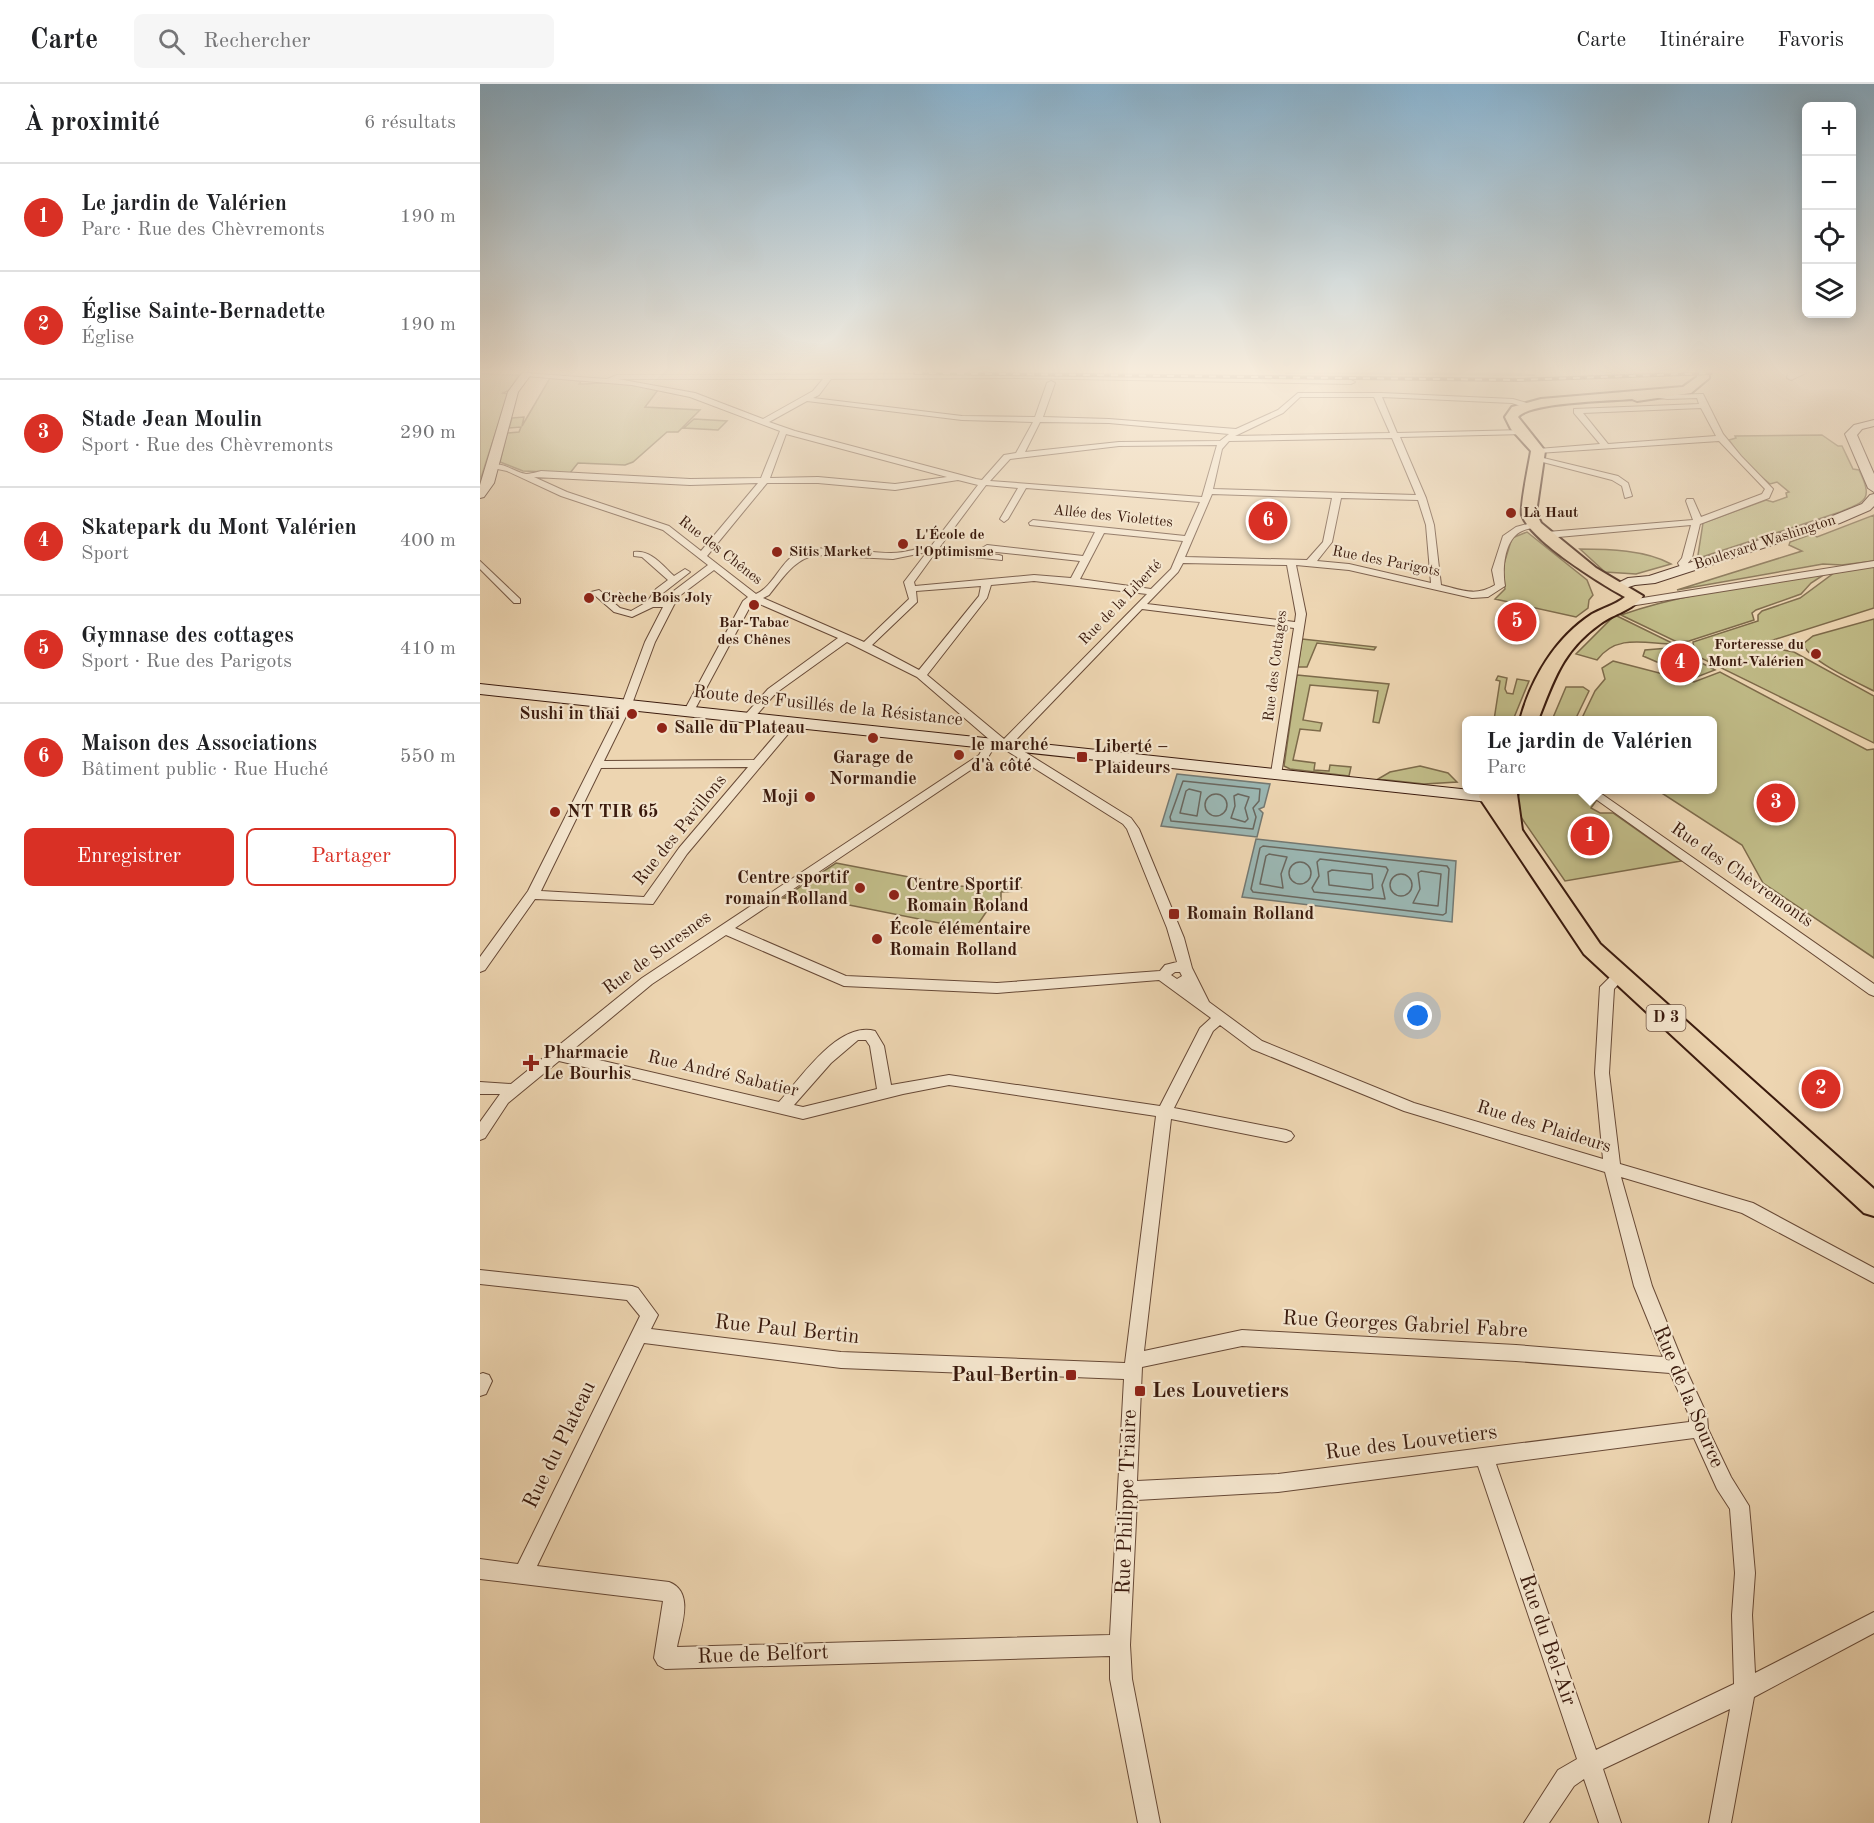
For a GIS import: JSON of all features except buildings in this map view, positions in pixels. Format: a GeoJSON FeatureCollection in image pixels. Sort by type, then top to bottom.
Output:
{"type":"FeatureCollection","features":[{"type":"Feature","properties":{"kind":"main road"},"geometry":{"type":"LineString","coordinates":[[1538,454],[1529,513],[1541,530],[1612,590],[1615,599],[1632,599]]}},
{"type":"Feature","properties":{"kind":"main road"},"geometry":{"type":"LineString","coordinates":[[1597,618],[1612,590]]}},
{"type":"Feature","properties":{"kind":"main road","name":"Boulevard Washington"},"geometry":{"type":"LineString","coordinates":[[1530,716],[1554,657],[1573,637],[1597,618],[1632,599]]}},
{"type":"Feature","properties":{"kind":"main road","name":"D 3"},"geometry":{"type":"LineString","coordinates":[[1499,794],[1514,832],[1592,949],[1619,976],[1874,1205]]}},
{"type":"Feature","properties":{"kind":"street"},"geometry":{"type":"LineString","coordinates":[[481,491],[496,454]]}},
{"type":"Feature","properties":{"kind":"street"},"geometry":{"type":"LineString","coordinates":[[700,555],[705,553],[765,480],[774,454]]}},
{"type":"Feature","properties":{"kind":"street"},"geometry":{"type":"LineString","coordinates":[[872,454],[984,483],[1206,496],[1422,498]]}},
{"type":"Feature","properties":{"kind":"street"},"geometry":{"type":"LineString","coordinates":[[865,646],[914,600],[909,582],[984,483],[1007,457],[1019,454]]}},
{"type":"Feature","properties":{"kind":"street","name":"Rue de la Liberté"},"geometry":{"type":"LineString","coordinates":[[998,743],[1175,570],[1181,560],[1220,454]]}},
{"type":"Feature","properties":{"kind":"street"},"geometry":{"type":"LineString","coordinates":[[1403,454],[1422,498],[1430,525],[1436,587]]}},
{"type":"Feature","properties":{"kind":"street"},"geometry":{"type":"LineString","coordinates":[[1538,454],[1616,478],[1624,482],[1628,488],[1628,496]]}},
{"type":"Feature","properties":{"kind":"street"},"geometry":{"type":"LineString","coordinates":[[1541,530],[1697,521],[1766,496],[1769,491],[1734,454]]}},
{"type":"Feature","properties":{"kind":"street"},"geometry":{"type":"LineString","coordinates":[[1860,454],[1874,488]]}},
{"type":"Feature","properties":{"kind":"street","name":"Rue des Chênes"},"geometry":{"type":"LineString","coordinates":[[492,467],[503,467],[564,494],[666,528],[755,598],[865,646],[921,675],[998,743]]}},
{"type":"Feature","properties":{"kind":"street"},"geometry":{"type":"LineString","coordinates":[[526,476],[541,474],[690,482],[818,480],[895,487],[957,477]]}},
{"type":"Feature","properties":{"kind":"street"},"geometry":{"type":"LineString","coordinates":[[1004,519],[1023,486]]}},
{"type":"Feature","properties":{"kind":"street"},"geometry":{"type":"LineString","coordinates":[[1310,563],[1327,542],[1337,496]]}},
{"type":"Feature","properties":{"kind":"street","name":"Boulevard Washington"},"geometry":{"type":"LineString","coordinates":[[1632,599],[1650,580],[1686,563],[1835,520],[1866,507],[1874,498]]}},
{"type":"Feature","properties":{"kind":"street"},"geometry":{"type":"LineString","coordinates":[[1686,563],[1697,521],[1690,501]]}},
{"type":"Feature","properties":{"kind":"street","name":"Allée des Violettes"},"geometry":{"type":"LineString","coordinates":[[1033,523],[1189,539]]}},
{"type":"Feature","properties":{"kind":"street","name":"Rue des Parigots"},"geometry":{"type":"LineString","coordinates":[[1181,560],[1310,563],[1349,567],[1472,595],[1485,595],[1500,586],[1497,570],[1508,536],[1519,529],[1541,530]]}},
{"type":"Feature","properties":{"kind":"street"},"geometry":{"type":"LineString","coordinates":[[1074,582],[1101,530]]}},
{"type":"Feature","properties":{"kind":"street"},"geometry":{"type":"LineString","coordinates":[[689,711],[748,601],[766,593],[794,560],[804,554],[816,552],[905,555],[933,548],[1007,559]]}},
{"type":"Feature","properties":{"kind":"street"},"geometry":{"type":"LineString","coordinates":[[987,548],[1086,559]]}},
{"type":"Feature","properties":{"kind":"street"},"geometry":{"type":"LineString","coordinates":[[637,554],[645,555],[673,580]]}},
{"type":"Feature","properties":{"kind":"street","name":"Rue des Cottages"},"geometry":{"type":"LineString","coordinates":[[1277,773],[1297,625],[1301,614],[1291,563]]}},
{"type":"Feature","properties":{"kind":"street"},"geometry":{"type":"LineString","coordinates":[[480,564],[517,601]]}},
{"type":"Feature","properties":{"kind":"street"},"geometry":{"type":"LineString","coordinates":[[1632,599],[1653,600],[1874,564]]}},
{"type":"Feature","properties":{"kind":"street"},"geometry":{"type":"LineString","coordinates":[[480,967],[532,896],[627,704],[650,642],[674,595],[713,566]]}},
{"type":"Feature","properties":{"kind":"street"},"geometry":{"type":"LineString","coordinates":[[651,604],[659,591],[686,572]]}},
{"type":"Feature","properties":{"kind":"street"},"geometry":{"type":"LineString","coordinates":[[911,589],[1034,578],[1154,592]]}},
{"type":"Feature","properties":{"kind":"street","name":"Boulevard Washington"},"geometry":{"type":"LineString","coordinates":[[1612,590],[1633,581],[1650,580]]}},
{"type":"Feature","properties":{"kind":"street"},"geometry":{"type":"LineString","coordinates":[[921,675],[984,596],[987,582]]}},
{"type":"Feature","properties":{"kind":"street"},"geometry":{"type":"LineString","coordinates":[[596,592],[617,610],[632,614],[651,604],[669,604]]}},
{"type":"Feature","properties":{"kind":"street"},"geometry":{"type":"LineString","coordinates":[[1140,606],[1297,625]]}},
{"type":"Feature","properties":{"kind":"street"},"geometry":{"type":"LineString","coordinates":[[749,717],[772,691],[845,638]]}},
{"type":"Feature","properties":{"kind":"street","name":"Route des Fusillés de la Résistance"},"geometry":{"type":"LineString","coordinates":[[480,689],[1422,789],[1462,791]]}},
{"type":"Feature","properties":{"kind":"street","name":"Rue des Pavillons"},"geometry":{"type":"LineString","coordinates":[[532,896],[648,901],[683,851],[793,721]]}},
{"type":"Feature","properties":{"kind":"street"},"geometry":{"type":"LineString","coordinates":[[725,929],[844,981],[997,988],[1177,974],[1174,953],[1156,904],[1157,892],[1130,824],[998,743]]}},
{"type":"Feature","properties":{"kind":"street","name":"Rue de Suresnes"},"geometry":{"type":"LineString","coordinates":[[480,1134],[504,1099],[513,1090],[647,981],[983,757],[998,743]]}},
{"type":"Feature","properties":{"kind":"street"},"geometry":{"type":"LineString","coordinates":[[597,765],[758,763]]}},
{"type":"Feature","properties":{"kind":"street","name":"Route des Fusillés de la Résistance"},"geometry":{"type":"LineString","coordinates":[[1422,789],[1462,787]]}},
{"type":"Feature","properties":{"kind":"street","name":"Rue des Chèvremonts"},"geometry":{"type":"LineString","coordinates":[[1596,794],[1874,991]]}},
{"type":"Feature","properties":{"kind":"street","name":"Rue des Plaideurs"},"geometry":{"type":"LineString","coordinates":[[1177,974],[1197,1002],[1257,1045],[1392,1101],[1747,1208],[1874,1276]]}},
{"type":"Feature","properties":{"kind":"street","name":"Rue de la Source"},"geometry":{"type":"LineString","coordinates":[[1619,976],[1607,987],[1602,1073],[1612,1167],[1643,1286],[1675,1366],[1698,1415],[1699,1429],[1725,1484],[1739,1506],[1745,1573],[1742,1615],[1745,1690],[1720,1823]]}},
{"type":"Feature","properties":{"kind":"street","name":"Rue Philippe Triaire"},"geometry":{"type":"LineString","coordinates":[[1149,1823],[1121,1679],[1120,1645],[1133,1366],[1164,1112],[1207,1028],[1221,1017]]}},
{"type":"Feature","properties":{"kind":"street"},"geometry":{"type":"LineString","coordinates":[[782,1108],[839,1047],[861,1034],[870,1035],[877,1046],[885,1092]]}},
{"type":"Feature","properties":{"kind":"street","name":"Rue André Sabatier"},"geometry":{"type":"LineString","coordinates":[[556,1055],[803,1113],[885,1092],[949,1080],[1164,1112],[1286,1136]]}},
{"type":"Feature","properties":{"kind":"street"},"geometry":{"type":"LineString","coordinates":[[480,1088],[513,1090]]}},
{"type":"Feature","properties":{"kind":"street"},"geometry":{"type":"LineString","coordinates":[[480,1277],[632,1293],[649,1315],[639,1335]]}},
{"type":"Feature","properties":{"kind":"street","name":"Rue Paul Bertin"},"geometry":{"type":"LineString","coordinates":[[639,1335],[841,1360],[1133,1366]]}},
{"type":"Feature","properties":{"kind":"street","name":"Rue du Plateau"},"geometry":{"type":"LineString","coordinates":[[523,1574],[639,1335]]}},
{"type":"Feature","properties":{"kind":"street","name":"Rue Georges Gabriel Fabre"},"geometry":{"type":"LineString","coordinates":[[1133,1366],[1242,1338],[1516,1353],[1675,1366]]}},
{"type":"Feature","properties":{"kind":"street","name":"Rue des Louvetiers"},"geometry":{"type":"LineString","coordinates":[[1128,1491],[1278,1482],[1699,1429]]}},
{"type":"Feature","properties":{"kind":"street","name":"Rue du Bel-Air"},"geometry":{"type":"LineString","coordinates":[[1484,1457],[1610,1823]]}},
{"type":"Feature","properties":{"kind":"street","name":"Rue de Belfort"},"geometry":{"type":"LineString","coordinates":[[480,1569],[669,1592],[675,1601],[664,1658],[1120,1645]]}},
{"type":"Feature","properties":{"kind":"street"},"geometry":{"type":"LineString","coordinates":[[1535,1823],[1566,1778],[1589,1764],[1745,1690],[1874,1622]]}},
{"type":"Feature","properties":{"kind":"shaded area"},"geometry":{"type":"Polygon","coordinates":[[[480,454],[489,454],[480,481],[480,454]]]}},
{"type":"Feature","properties":{"kind":"shaded area"},"geometry":{"type":"Polygon","coordinates":[[[502,454],[642,454],[625,465],[578,463],[570,473],[523,471],[500,462],[502,454]]]}},
{"type":"Feature","properties":{"kind":"shaded area"},"geometry":{"type":"Polygon","coordinates":[[[1739,454],[1846,454],[1853,469],[1859,470],[1866,487],[1865,498],[1862,502],[1840,512],[1702,557],[1698,555],[1703,523],[1766,500],[1773,502],[1787,497],[1786,493],[1789,492],[1777,482],[1770,484],[1745,463],[1739,454]]]}},
{"type":"Feature","properties":{"kind":"shaded area"},"geometry":{"type":"Polygon","coordinates":[[[1874,515],[1874,561],[1842,565],[1823,564],[1677,590],[1802,551],[1789,545],[1790,542],[1812,534],[1817,537],[1874,515]]]}},
{"type":"Feature","properties":{"kind":"shaded area"},"geometry":{"type":"Polygon","coordinates":[[[1527,532],[1587,580],[1593,595],[1589,600],[1588,608],[1576,617],[1495,599],[1505,589],[1502,570],[1512,538],[1527,532]]]}},
{"type":"Feature","properties":{"kind":"shaded area"},"geometry":{"type":"Polygon","coordinates":[[[1580,549],[1639,553],[1671,564],[1636,574],[1605,572],[1580,549]]]}},
{"type":"Feature","properties":{"kind":"shaded area"},"geometry":{"type":"Polygon","coordinates":[[[1874,566],[1874,608],[1773,640],[1778,644],[1772,648],[1794,652],[1874,696],[1874,743],[1695,655],[1693,642],[1758,621],[1758,615],[1762,611],[1800,598],[1834,573],[1874,566]]]}},
{"type":"Feature","properties":{"kind":"shaded area"},"geometry":{"type":"Polygon","coordinates":[[[1825,574],[1811,583],[1801,594],[1756,610],[1752,613],[1754,620],[1689,641],[1677,642],[1621,615],[1671,600],[1825,574]]]}},
{"type":"Feature","properties":{"kind":"shaded area"},"geometry":{"type":"Polygon","coordinates":[[[1615,615],[1674,644],[1623,643],[1614,646],[1597,660],[1576,654],[1615,615]]]}},
{"type":"Feature","properties":{"kind":"shaded area"},"geometry":{"type":"Polygon","coordinates":[[[1874,619],[1874,691],[1823,664],[1803,644],[1813,636],[1874,619]]]}},
{"type":"Feature","properties":{"kind":"shaded area"},"geometry":{"type":"Polygon","coordinates":[[[1302,639],[1376,647],[1374,650],[1317,643],[1307,667],[1298,667],[1302,639]]]}},
{"type":"Feature","properties":{"kind":"shaded area"},"geometry":{"type":"Polygon","coordinates":[[[1669,648],[1715,670],[1694,678],[1643,656],[1645,650],[1669,648]]]}},
{"type":"Feature","properties":{"kind":"shaded area"},"geometry":{"type":"Polygon","coordinates":[[[1613,661],[1694,682],[1720,672],[1867,750],[1874,749],[1874,958],[1763,883],[1742,845],[1663,794],[1717,794],[1717,716],[1583,716],[1595,691],[1605,679],[1602,668],[1613,661]]]}},
{"type":"Feature","properties":{"kind":"shaded area"},"geometry":{"type":"Polygon","coordinates":[[[1297,675],[1389,684],[1379,723],[1373,722],[1378,691],[1310,685],[1303,720],[1322,723],[1320,731],[1300,729],[1293,760],[1315,763],[1314,770],[1329,771],[1330,765],[1351,767],[1349,776],[1290,769],[1284,766],[1297,675]]]}},
{"type":"Feature","properties":{"kind":"shaded area"},"geometry":{"type":"Polygon","coordinates":[[[1498,676],[1507,678],[1505,689],[1507,693],[1513,694],[1517,679],[1529,681],[1515,716],[1495,716],[1500,681],[1496,680],[1498,676]]]}},
{"type":"Feature","properties":{"kind":"shaded area"},"geometry":{"type":"Polygon","coordinates":[[[1566,687],[1583,687],[1589,691],[1577,716],[1554,716],[1566,687]]]}},
{"type":"Feature","properties":{"kind":"shaded area"},"geometry":{"type":"Polygon","coordinates":[[[1420,766],[1448,773],[1457,782],[1424,784],[1378,779],[1390,772],[1420,766]]]}},
{"type":"Feature","properties":{"kind":"shaded area"},"geometry":{"type":"Polygon","coordinates":[[[1519,794],[1585,794],[1596,801],[1591,808],[1600,813],[1613,813],[1681,861],[1565,881],[1514,807],[1519,794]]]}},
{"type":"Feature","properties":{"kind":"shaded area","name":"Centre Sportif Romain Roland"},"geometry":{"type":"Polygon","coordinates":[[[836,863],[956,886],[1021,888],[1018,891],[1001,892],[1001,904],[991,905],[974,930],[819,899],[783,898],[836,863]]]}},
{"type":"Feature","properties":{"kind":"water"},"geometry":{"type":"Polygon","coordinates":[[[1177,774],[1270,784],[1264,807],[1259,809],[1263,813],[1257,837],[1161,826],[1177,774]]]}},
{"type":"Feature","properties":{"kind":"water"},"geometry":{"type":"Polygon","coordinates":[[[1256,839],[1456,861],[1452,922],[1242,897],[1256,839]]]}},
{"type":"Feature","properties":{"kind":"place","name":"Là Haut"},"geometry":{"type":"Point","coordinates":[1511,513]}},
{"type":"Feature","properties":{"kind":"place","name":"Maison des Associations"},"geometry":{"type":"Point","coordinates":[1268,521]}},
{"type":"Feature","properties":{"kind":"place","name":"L'École de l'Optimisme"},"geometry":{"type":"Point","coordinates":[903,544]}},
{"type":"Feature","properties":{"kind":"place","name":"Sitis Market"},"geometry":{"type":"Point","coordinates":[777,552]}},
{"type":"Feature","properties":{"kind":"place","name":"Crèche Bois Joly"},"geometry":{"type":"Point","coordinates":[589,598]}},
{"type":"Feature","properties":{"kind":"place","name":"Bar-Tabac des Chênes"},"geometry":{"type":"Point","coordinates":[754,605]}},
{"type":"Feature","properties":{"kind":"place","name":"Gymnase des cottages"},"geometry":{"type":"Point","coordinates":[1517,622]}},
{"type":"Feature","properties":{"kind":"place","name":"Forteresse du Mont-Valérien"},"geometry":{"type":"Point","coordinates":[1816,654]}},
{"type":"Feature","properties":{"kind":"place","name":"Skatepark du Mont Valérien"},"geometry":{"type":"Point","coordinates":[1680,663]}},
{"type":"Feature","properties":{"kind":"place","name":"Sushi in thai"},"geometry":{"type":"Point","coordinates":[632,714]}},
{"type":"Feature","properties":{"kind":"place","name":"Salle du Plateau"},"geometry":{"type":"Point","coordinates":[662,728]}},
{"type":"Feature","properties":{"kind":"place","name":"Garage de Normandie"},"geometry":{"type":"Point","coordinates":[873,738]}},
{"type":"Feature","properties":{"kind":"place","name":"le marché d'à côté"},"geometry":{"type":"Point","coordinates":[959,755]}},
{"type":"Feature","properties":{"kind":"place","name":"Liberté – Plaideurs"},"geometry":{"type":"Point","coordinates":[1082,757]}},
{"type":"Feature","properties":{"kind":"place","name":"Moji"},"geometry":{"type":"Point","coordinates":[810,797]}},
{"type":"Feature","properties":{"kind":"place","name":"Stade Jean Moulin"},"geometry":{"type":"Point","coordinates":[1776,803]}},
{"type":"Feature","properties":{"kind":"place","name":"NT TIR 65"},"geometry":{"type":"Point","coordinates":[555,812]}},
{"type":"Feature","properties":{"kind":"place","name":"Le jardin de Valérien"},"geometry":{"type":"Point","coordinates":[1590,836]}},
{"type":"Feature","properties":{"kind":"place","name":"Centre sportif romain Rolland"},"geometry":{"type":"Point","coordinates":[860,888]}},
{"type":"Feature","properties":{"kind":"place","name":"Centre Sportif Romain Roland"},"geometry":{"type":"Point","coordinates":[894,895]}},
{"type":"Feature","properties":{"kind":"place","name":"Romain Rolland"},"geometry":{"type":"Point","coordinates":[1174,914]}},
{"type":"Feature","properties":{"kind":"place","name":"École élémentaire Romain Rolland"},"geometry":{"type":"Point","coordinates":[877,939]}},
{"type":"Feature","properties":{"kind":"place","name":"Pharmacie Le Bourhis"},"geometry":{"type":"Point","coordinates":[531,1063]}},
{"type":"Feature","properties":{"kind":"place","name":"Église Sainte-Bernadette"},"geometry":{"type":"Point","coordinates":[1821,1089]}},
{"type":"Feature","properties":{"kind":"place","name":"Paul Bertin"},"geometry":{"type":"Point","coordinates":[1071,1375]}},
{"type":"Feature","properties":{"kind":"place","name":"Les Louvetiers"},"geometry":{"type":"Point","coordinates":[1140,1391]}}]}
